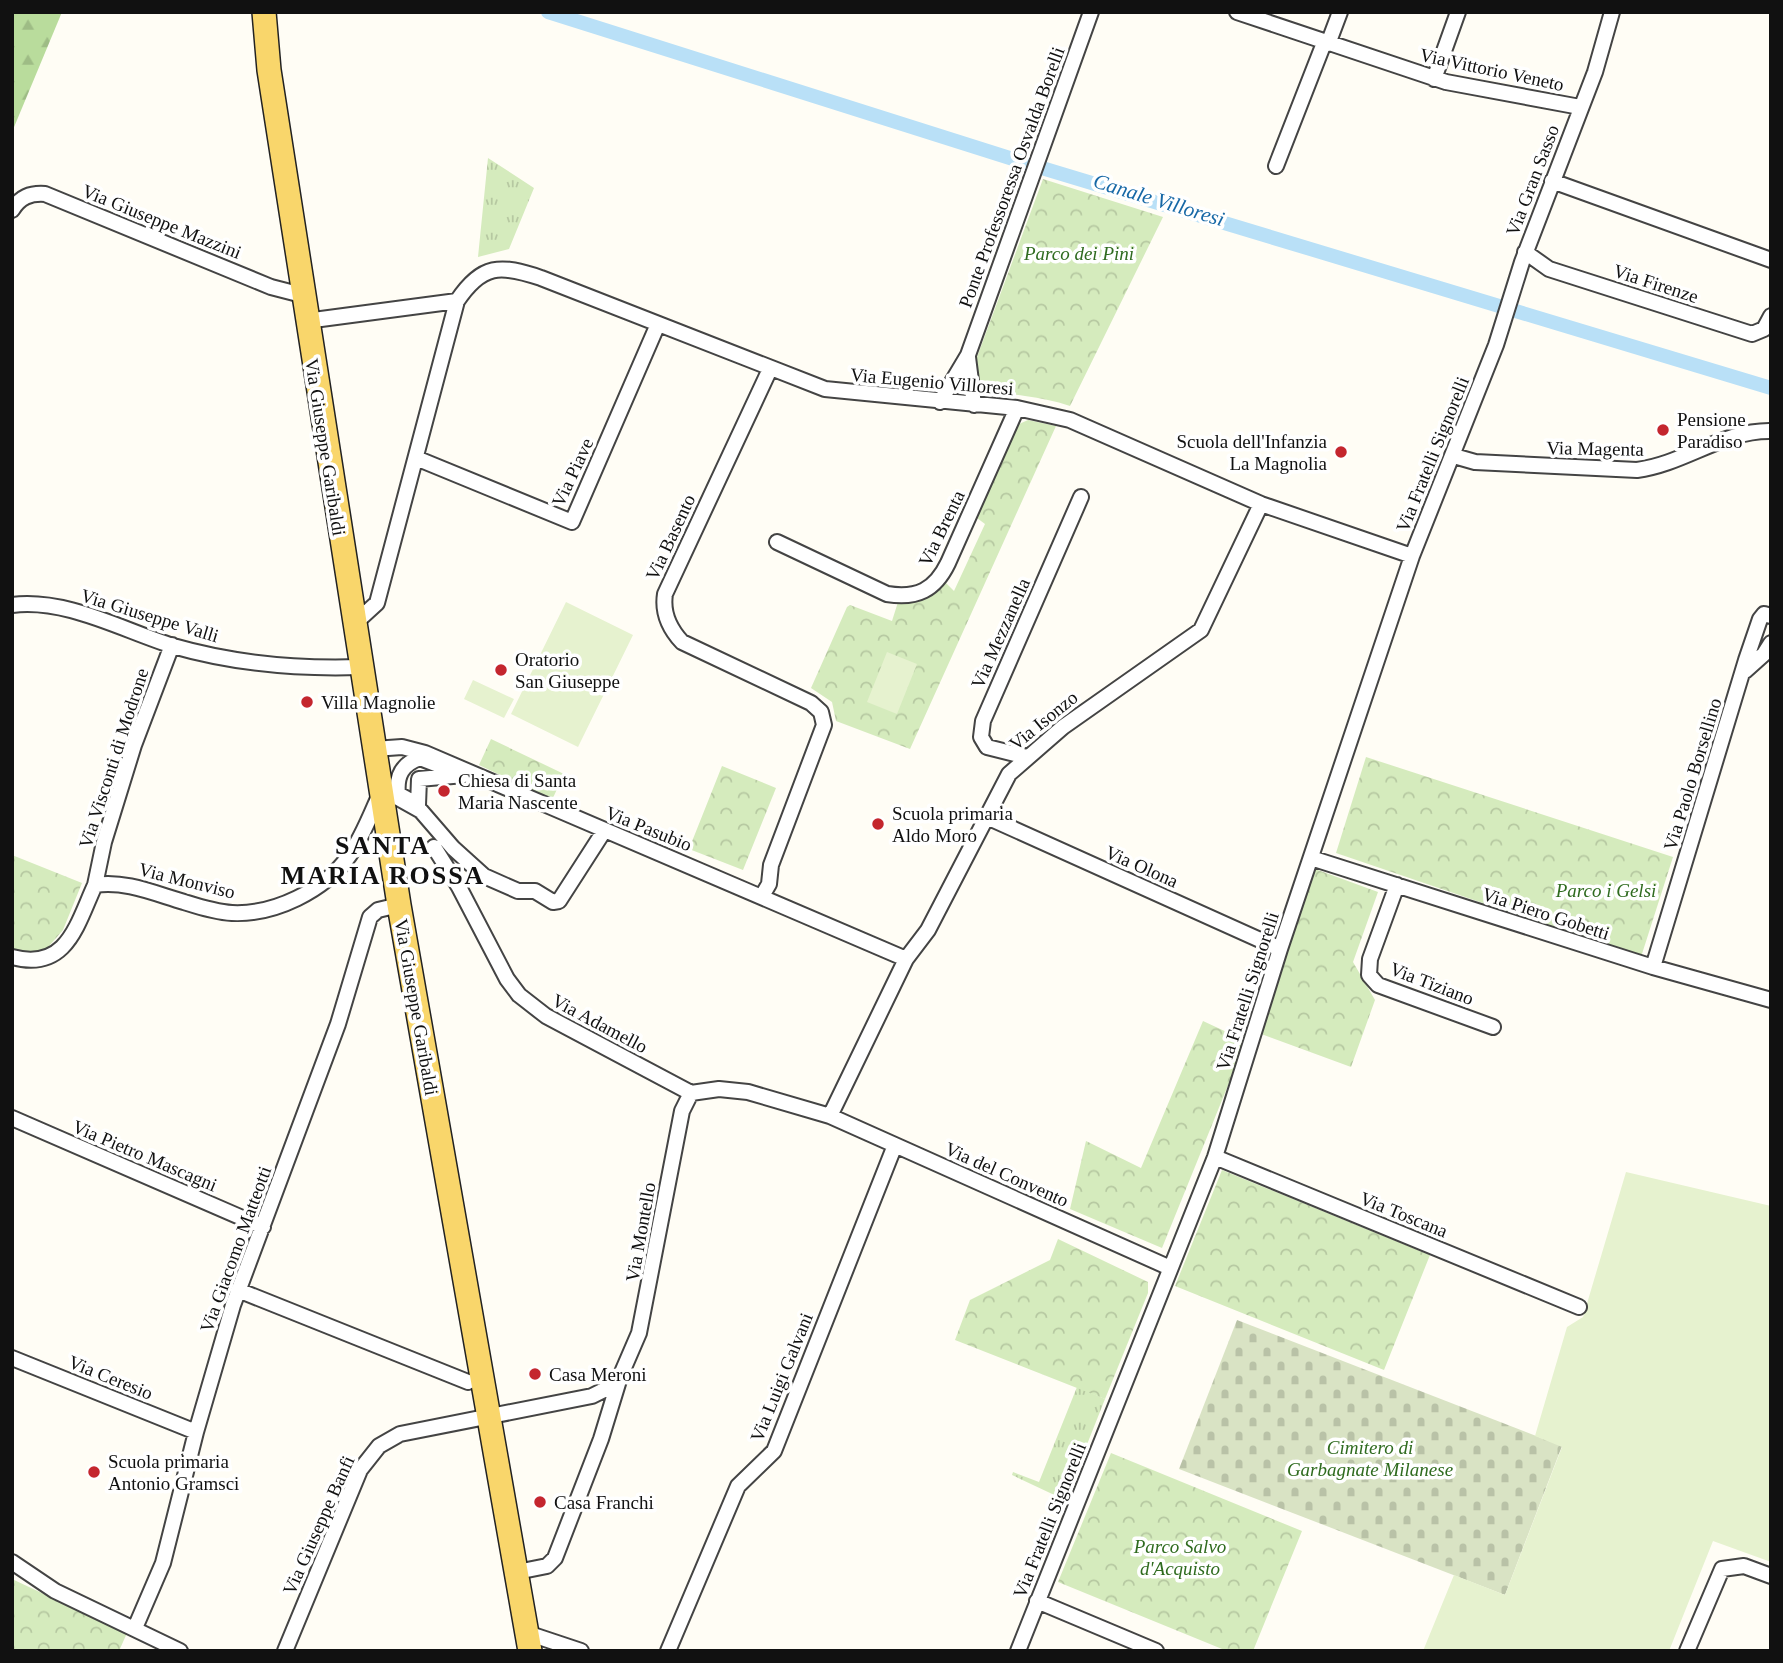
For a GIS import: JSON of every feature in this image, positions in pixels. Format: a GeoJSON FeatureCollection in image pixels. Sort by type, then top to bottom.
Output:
{"type":"FeatureCollection","features":[{"type":"Feature","properties":{"kind":"main road","name":"Via Giuseppe Garibaldi"},"geometry":{"type":"LineString","coordinates":[[255,12],[269,70]]}},
{"type":"Feature","properties":{"kind":"main road","name":"Via Giuseppe Garibaldi"},"geometry":{"type":"LineString","coordinates":[[264,12],[269,70],[360,667],[399,905],[529,1642]]}},
{"type":"Feature","properties":{"kind":"street","name":"Ponte Professoressa Osvalda Borelli"},"geometry":{"type":"LineString","coordinates":[[940,402],[968,355],[1091,12]]}},
{"type":"Feature","properties":{"kind":"street","name":"Via Vittorio Veneto"},"geometry":{"type":"LineString","coordinates":[[1237,12],[1434,79],[1580,107]]}},
{"type":"Feature","properties":{"kind":"street"},"geometry":{"type":"LineString","coordinates":[[1276,166],[1340,12]]}},
{"type":"Feature","properties":{"kind":"street"},"geometry":{"type":"LineString","coordinates":[[1434,79],[1458,12]]}},
{"type":"Feature","properties":{"kind":"street","name":"Via Gran Sasso"},"geometry":{"type":"LineString","coordinates":[[1498,338],[1525,251],[1595,72],[1612,12]]}},
{"type":"Feature","properties":{"kind":"street"},"geometry":{"type":"LineString","coordinates":[[1552,181],[1771,260]]}},
{"type":"Feature","properties":{"kind":"street","name":"Via Giuseppe Mazzini"},"geometry":{"type":"LineString","coordinates":[[12,210],[17,202],[32,193],[45,194],[271,287],[302,295]]}},
{"type":"Feature","properties":{"kind":"street","name":"Via Firenze"},"geometry":{"type":"LineString","coordinates":[[1525,251],[1549,269],[1752,334],[1764,329],[1771,316]]}},
{"type":"Feature","properties":{"kind":"street","name":"Via Eugenio Villoresi"},"geometry":{"type":"LineString","coordinates":[[354,624],[377,603],[457,301],[471,281],[484,272],[514,268],[825,389],[1017,408],[1070,419],[1261,503],[1412,556]]}},
{"type":"Feature","properties":{"kind":"street"},"geometry":{"type":"LineString","coordinates":[[306,320],[457,301]]}},
{"type":"Feature","properties":{"kind":"street","name":"Via Piave"},"geometry":{"type":"LineString","coordinates":[[416,458],[572,522],[658,324]]}},
{"type":"Feature","properties":{"kind":"street","name":"Via Fratelli Signorelli"},"geometry":{"type":"LineString","coordinates":[[1018,1651],[1168,1267],[1215,1157],[1280,949],[1412,556],[1454,456],[1498,338]]}},
{"type":"Feature","properties":{"kind":"street","name":"Ponte Professoressa Osvalda Borelli"},"geometry":{"type":"LineString","coordinates":[[968,355],[974,405]]}},
{"type":"Feature","properties":{"kind":"street","name":"Via Basento"},"geometry":{"type":"LineString","coordinates":[[758,894],[769,884],[771,865],[824,725],[821,712],[811,703],[682,642],[673,633],[663,606],[665,594],[770,369]]}},
{"type":"Feature","properties":{"kind":"street","name":"Via Brenta"},"geometry":{"type":"LineString","coordinates":[[777,542],[887,594],[903,596],[929,589],[941,578],[1017,408]]}},
{"type":"Feature","properties":{"kind":"street","name":"Via Magenta"},"geometry":{"type":"LineString","coordinates":[[1454,456],[1475,462],[1637,470],[1660,466],[1740,433],[1771,431]]}},
{"type":"Feature","properties":{"kind":"street","name":"Via Mezzanella"},"geometry":{"type":"LineString","coordinates":[[1027,757],[987,747],[981,737],[983,721],[1081,497]]}},
{"type":"Feature","properties":{"kind":"street","name":"Via Isonzo"},"geometry":{"type":"LineString","coordinates":[[831,1116],[906,959],[928,930],[1009,774],[1106,695],[1201,630],[1261,503]]}},
{"type":"Feature","properties":{"kind":"street","name":"Via Giuseppe Valli"},"geometry":{"type":"LineString","coordinates":[[12,605],[56,607],[172,645],[222,657],[326,668],[360,667]]}},
{"type":"Feature","properties":{"kind":"street","name":"Via Paolo Borsellino"},"geometry":{"type":"LineString","coordinates":[[1653,967],[1760,619],[1764,614],[1771,616]]}},
{"type":"Feature","properties":{"kind":"street","name":"Via Paolo Borsellino"},"geometry":{"type":"LineString","coordinates":[[1744,672],[1771,643]]}},
{"type":"Feature","properties":{"kind":"street","name":"Via Visconti di Modrone"},"geometry":{"type":"LineString","coordinates":[[95,884],[104,842],[131,755],[172,645]]}},
{"type":"Feature","properties":{"kind":"street","name":"Via Pasubio"},"geometry":{"type":"LineString","coordinates":[[374,749],[402,747],[425,753],[906,959]]}},
{"type":"Feature","properties":{"kind":"street"},"geometry":{"type":"LineString","coordinates":[[420,758],[464,775],[419,779],[418,805],[398,794],[397,783],[404,767],[420,758]]}},
{"type":"Feature","properties":{"kind":"street"},"geometry":{"type":"LineString","coordinates":[[380,790],[421,811],[453,848],[484,876],[518,891],[535,891],[553,902],[559,901],[604,831]]}},
{"type":"Feature","properties":{"kind":"street","name":"Via Monviso"},"geometry":{"type":"LineString","coordinates":[[95,884],[128,886],[221,912],[245,913],[281,904],[321,885],[340,868],[354,848],[380,790]]}},
{"type":"Feature","properties":{"kind":"street","name":"Via Olona"},"geometry":{"type":"LineString","coordinates":[[987,817],[1280,949]]}},
{"type":"Feature","properties":{"kind":"street","name":"Via Adamello"},"geometry":{"type":"LineString","coordinates":[[433,847],[519,995],[546,1016],[691,1093]]}},
{"type":"Feature","properties":{"kind":"street","name":"Via Piero Gobetti"},"geometry":{"type":"LineString","coordinates":[[1311,858],[1653,967],[1771,1000]]}},
{"type":"Feature","properties":{"kind":"street"},"geometry":{"type":"LineString","coordinates":[[12,957],[37,961],[57,953],[72,934],[95,884]]}},
{"type":"Feature","properties":{"kind":"street","name":"Via Tiziano"},"geometry":{"type":"LineString","coordinates":[[1396,885],[1370,959],[1369,975],[1378,985],[1493,1027]]}},
{"type":"Feature","properties":{"kind":"street","name":"Via Giacomo Matteotti"},"geometry":{"type":"LineString","coordinates":[[135,1628],[163,1563],[196,1432],[238,1290],[338,1024],[370,917],[378,910],[399,905]]}},
{"type":"Feature","properties":{"kind":"street"},"geometry":{"type":"LineString","coordinates":[[691,1093],[719,1089],[748,1092],[831,1116]]}},
{"type":"Feature","properties":{"kind":"street","name":"Via Montello"},"geometry":{"type":"LineString","coordinates":[[517,1572],[547,1566],[555,1558],[601,1439],[620,1377],[639,1333],[682,1111],[691,1093]]}},
{"type":"Feature","properties":{"kind":"street","name":"Via del Convento"},"geometry":{"type":"LineString","coordinates":[[831,1116],[1168,1267]]}},
{"type":"Feature","properties":{"kind":"street","name":"Via Pietro Mascagni"},"geometry":{"type":"LineString","coordinates":[[12,1118],[263,1227]]}},
{"type":"Feature","properties":{"kind":"street","name":"Via Luigi Galvani"},"geometry":{"type":"LineString","coordinates":[[668,1651],[738,1486],[774,1451],[895,1145]]}},
{"type":"Feature","properties":{"kind":"street","name":"Via Toscana"},"geometry":{"type":"LineString","coordinates":[[1215,1157],[1579,1307]]}},
{"type":"Feature","properties":{"kind":"street"},"geometry":{"type":"LineString","coordinates":[[238,1290],[468,1382]]}},
{"type":"Feature","properties":{"kind":"street","name":"Via Ceresio"},"geometry":{"type":"LineString","coordinates":[[12,1358],[196,1432]]}},
{"type":"Feature","properties":{"kind":"street"},"geometry":{"type":"LineString","coordinates":[[490,1417],[592,1396],[608,1388],[620,1377]]}},
{"type":"Feature","properties":{"kind":"street","name":"Via Giuseppe Banfi"},"geometry":{"type":"LineString","coordinates":[[285,1651],[360,1470],[373,1452],[400,1434],[490,1417]]}},
{"type":"Feature","properties":{"kind":"street"},"geometry":{"type":"LineString","coordinates":[[12,1562],[55,1591],[180,1651]]}},
{"type":"Feature","properties":{"kind":"street"},"geometry":{"type":"LineString","coordinates":[[1687,1651],[1722,1569],[1744,1566],[1771,1576]]}},
{"type":"Feature","properties":{"kind":"street"},"geometry":{"type":"LineString","coordinates":[[1037,1601],[1156,1651]]}},
{"type":"Feature","properties":{"kind":"street"},"geometry":{"type":"LineString","coordinates":[[529,1642],[582,1651]]}},
{"type":"Feature","properties":{"kind":"green space"},"geometry":{"type":"Polygon","coordinates":[[[12,12],[62,12],[12,132],[12,12]]]}},
{"type":"Feature","properties":{"kind":"green space"},"geometry":{"type":"Polygon","coordinates":[[[488,158],[534,188],[509,249],[478,257],[488,158]]]}},
{"type":"Feature","properties":{"kind":"green space","name":"Parco dei Pini"},"geometry":{"type":"Polygon","coordinates":[[[1043,179],[1163,217],[1070,406],[989,389],[983,385],[977,369],[977,357],[1043,179]]]}},
{"type":"Feature","properties":{"kind":"green space"},"geometry":{"type":"Polygon","coordinates":[[[1028,420],[1056,426],[910,749],[836,721],[832,702],[811,688],[847,607],[850,605],[892,621],[898,602],[925,599],[946,583],[954,591],[985,524],[977,518],[1017,425],[1028,420]]]}},
{"type":"Feature","properties":{"kind":"green space"},"geometry":{"type":"Polygon","coordinates":[[[566,602],[633,635],[578,747],[511,714],[566,602]]]}},
{"type":"Feature","properties":{"kind":"green space"},"geometry":{"type":"Polygon","coordinates":[[[887,652],[917,664],[897,714],[867,702],[887,652]]]}},
{"type":"Feature","properties":{"kind":"green space"},"geometry":{"type":"Polygon","coordinates":[[[473,680],[514,699],[504,718],[464,699],[473,680]]]}},
{"type":"Feature","properties":{"kind":"green space"},"geometry":{"type":"Polygon","coordinates":[[[491,739],[564,774],[552,800],[479,765],[491,739]]]}},
{"type":"Feature","properties":{"kind":"green space","name":"Parco i Gelsi"},"geometry":{"type":"Polygon","coordinates":[[[1366,757],[1673,857],[1641,957],[1336,853],[1366,757]]]}},
{"type":"Feature","properties":{"kind":"green space"},"geometry":{"type":"Polygon","coordinates":[[[722,766],[776,788],[743,870],[689,849],[722,766]]]}},
{"type":"Feature","properties":{"kind":"green space"},"geometry":{"type":"Polygon","coordinates":[[[12,855],[82,883],[63,930],[43,953],[12,949],[12,855]]]}},
{"type":"Feature","properties":{"kind":"green space"},"geometry":{"type":"Polygon","coordinates":[[[1315,869],[1378,892],[1353,962],[1375,1000],[1351,1067],[1256,1032],[1315,869]]]}},
{"type":"Feature","properties":{"kind":"green space"},"geometry":{"type":"Polygon","coordinates":[[[1203,1021],[1246,1041],[1162,1248],[1070,1209],[1086,1141],[1141,1168],[1203,1021]]]}},
{"type":"Feature","properties":{"kind":"green space"},"geometry":{"type":"Polygon","coordinates":[[[1222,1170],[1430,1255],[1384,1370],[1175,1286],[1222,1170]]]}},
{"type":"Feature","properties":{"kind":"green space"},"geometry":{"type":"Polygon","coordinates":[[[1626,1172],[1771,1206],[1771,1562],[1713,1541],[1669,1651],[1423,1651],[1454,1575],[1505,1595],[1562,1447],[1535,1436],[1567,1327],[1583,1317],[1626,1172]]]}},
{"type":"Feature","properties":{"kind":"green space"},"geometry":{"type":"Polygon","coordinates":[[[1058,1239],[1148,1282],[1148,1293],[1105,1399],[955,1340],[970,1300],[1050,1260],[1058,1239]]]}},
{"type":"Feature","properties":{"kind":"green space","name":"Cimitero di Garbagnate Milanese"},"geometry":{"type":"Polygon","coordinates":[[[1237,1320],[1562,1446],[1505,1595],[1179,1469],[1237,1320]]]}},
{"type":"Feature","properties":{"kind":"green space"},"geometry":{"type":"Polygon","coordinates":[[[1077,1387],[1105,1399],[1065,1500],[1012,1475],[1013,1472],[1039,1482],[1077,1387]]]}},
{"type":"Feature","properties":{"kind":"green space","name":"Parco Salvo d'Acquisto"},"geometry":{"type":"Polygon","coordinates":[[[1111,1453],[1302,1531],[1253,1651],[1227,1651],[1058,1582],[1111,1453]]]}},
{"type":"Feature","properties":{"kind":"green space"},"geometry":{"type":"Polygon","coordinates":[[[12,1579],[127,1633],[119,1651],[12,1651],[12,1579]]]}},
{"type":"Feature","properties":{"kind":"waterway","name":"Canale Villoresi"},"geometry":{"type":"LineString","coordinates":[[548,12],[1032,165],[1771,388]]}},
{"type":"Feature","properties":{"kind":"place","name":"Pensione Paradiso"},"geometry":{"type":"Point","coordinates":[1663,430]}},
{"type":"Feature","properties":{"kind":"place","name":"Scuola dell'Infanzia La Magnolia"},"geometry":{"type":"Point","coordinates":[1341,452]}},
{"type":"Feature","properties":{"kind":"place","name":"Oratorio San Giuseppe"},"geometry":{"type":"Point","coordinates":[501,670]}},
{"type":"Feature","properties":{"kind":"place","name":"Villa Magnolie"},"geometry":{"type":"Point","coordinates":[307,702]}},
{"type":"Feature","properties":{"kind":"place","name":"Chiesa di Santa Maria Nascente"},"geometry":{"type":"Point","coordinates":[444,791]}},
{"type":"Feature","properties":{"kind":"place","name":"Scuola primaria Aldo Moro"},"geometry":{"type":"Point","coordinates":[878,824]}},
{"type":"Feature","properties":{"kind":"place","name":"Casa Meroni"},"geometry":{"type":"Point","coordinates":[535,1374]}},
{"type":"Feature","properties":{"kind":"place","name":"Scuola primaria Antonio Gramsci"},"geometry":{"type":"Point","coordinates":[94,1472]}},
{"type":"Feature","properties":{"kind":"place","name":"Casa Franchi"},"geometry":{"type":"Point","coordinates":[540,1502]}},
{"type":"Feature","properties":{"kind":"district","name":"SANTA MARIA ROSSA"},"geometry":{"type":"Point","coordinates":[383,860]}}]}
